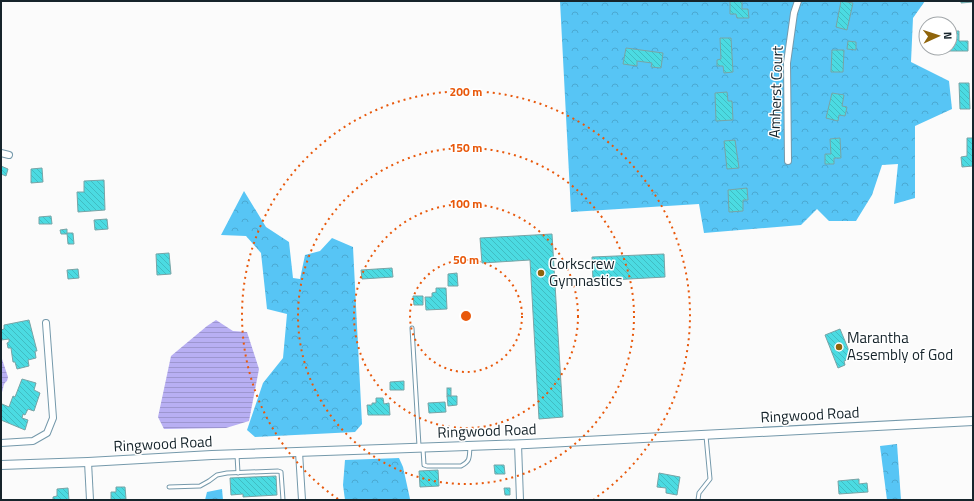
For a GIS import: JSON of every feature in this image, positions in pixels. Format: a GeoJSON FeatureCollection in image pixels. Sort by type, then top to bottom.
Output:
{"type":"FeatureCollection","features":[{"type":"Feature","properties":{"kind":"street","name":"Amherst Court"},"geometry":{"type":"LineString","coordinates":[[788,161],[787,63],[794,12],[798,1]]}},
{"type":"Feature","properties":{"kind":"street"},"geometry":{"type":"LineString","coordinates":[[1,152],[9,155]]}},
{"type":"Feature","properties":{"kind":"street"},"geometry":{"type":"LineString","coordinates":[[1,443],[33,441],[47,433],[53,418],[46,323]]}},
{"type":"Feature","properties":{"kind":"street","name":"Ringwood Road"},"geometry":{"type":"LineString","coordinates":[[1,465],[237,454],[518,444],[973,421]]}},
{"type":"Feature","properties":{"kind":"street"},"geometry":{"type":"LineString","coordinates":[[518,444],[520,500]]}},
{"type":"Feature","properties":{"kind":"street"},"geometry":{"type":"LineString","coordinates":[[299,452],[302,500]]}},
{"type":"Feature","properties":{"kind":"street"},"geometry":{"type":"LineString","coordinates":[[88,462],[90,500]]}},
{"type":"Feature","properties":{"kind":"lane"},"geometry":{"type":"LineString","coordinates":[[412,328],[421,447],[424,465],[461,466],[469,460],[470,446]]}},
{"type":"Feature","properties":{"kind":"lane"},"geometry":{"type":"LineString","coordinates":[[698,500],[699,493],[710,479],[706,434]]}},
{"type":"Feature","properties":{"kind":"lane"},"geometry":{"type":"LineString","coordinates":[[237,454],[238,473]]}},
{"type":"Feature","properties":{"kind":"lane"},"geometry":{"type":"LineString","coordinates":[[169,487],[200,486],[216,475],[227,473],[278,471],[281,472],[283,500]]}},
{"type":"Feature","properties":{"kind":"green space"},"geometry":{"type":"Polygon","coordinates":[[[560,1],[925,1],[913,18],[911,62],[949,81],[952,109],[915,126],[915,198],[894,204],[898,164],[882,165],[872,195],[856,221],[829,221],[817,209],[801,225],[704,233],[699,204],[571,212],[560,1]]]}},
{"type":"Feature","properties":{"kind":"green space"},"geometry":{"type":"Polygon","coordinates":[[[244,191],[266,227],[289,242],[293,278],[300,279],[305,255],[320,251],[332,238],[353,247],[362,424],[355,432],[255,437],[247,430],[263,383],[283,358],[287,314],[267,309],[261,253],[246,236],[221,235],[244,191]]]}},
{"type":"Feature","properties":{"kind":"green space"},"geometry":{"type":"Polygon","coordinates":[[[897,444],[901,500],[887,500],[880,446],[897,444]]]}},
{"type":"Feature","properties":{"kind":"green space"},"geometry":{"type":"Polygon","coordinates":[[[399,458],[403,467],[410,499],[345,500],[343,485],[345,460],[399,458]]]}},
{"type":"Feature","properties":{"kind":"green space"},"geometry":{"type":"Polygon","coordinates":[[[222,489],[223,500],[205,500],[207,492],[222,489]]]}},
{"type":"Feature","properties":{"kind":"shaded area"},"geometry":{"type":"Polygon","coordinates":[[[216,320],[233,331],[247,332],[259,369],[249,421],[226,428],[164,429],[158,417],[171,356],[216,320]]]}},
{"type":"Feature","properties":{"kind":"shaded area"},"geometry":{"type":"Polygon","coordinates":[[[1,358],[8,377],[1,394],[1,358]]]}},
{"type":"Feature","properties":{"kind":"building"},"geometry":{"type":"Polygon","coordinates":[[[730,1],[742,1],[742,9],[748,9],[749,18],[737,18],[736,14],[730,14],[730,1]]]}},
{"type":"Feature","properties":{"kind":"building"},"geometry":{"type":"Polygon","coordinates":[[[841,1],[853,3],[847,30],[836,27],[841,1]]]}},
{"type":"Feature","properties":{"kind":"building"},"geometry":{"type":"Polygon","coordinates":[[[961,1],[973,1],[973,2],[961,3],[961,1]]]}},
{"type":"Feature","properties":{"kind":"building"},"geometry":{"type":"Polygon","coordinates":[[[958,31],[959,41],[968,41],[968,51],[958,51],[958,31]]]}},
{"type":"Feature","properties":{"kind":"building"},"geometry":{"type":"Polygon","coordinates":[[[720,38],[731,38],[733,72],[724,73],[723,66],[717,66],[717,60],[721,59],[720,38]]]}},
{"type":"Feature","properties":{"kind":"building"},"geometry":{"type":"Polygon","coordinates":[[[848,41],[856,42],[856,50],[847,49],[848,41]]]}},
{"type":"Feature","properties":{"kind":"building"},"geometry":{"type":"Polygon","coordinates":[[[626,48],[663,53],[661,68],[651,67],[652,63],[637,61],[637,66],[623,64],[626,48]]]}},
{"type":"Feature","properties":{"kind":"building"},"geometry":{"type":"Polygon","coordinates":[[[832,50],[844,50],[843,72],[831,72],[832,50]]]}},
{"type":"Feature","properties":{"kind":"building"},"geometry":{"type":"Polygon","coordinates":[[[959,83],[969,83],[970,109],[960,109],[959,83]]]}},
{"type":"Feature","properties":{"kind":"building"},"geometry":{"type":"Polygon","coordinates":[[[727,92],[728,101],[732,101],[733,120],[716,121],[715,93],[727,92]]]}},
{"type":"Feature","properties":{"kind":"building"},"geometry":{"type":"Polygon","coordinates":[[[832,93],[844,95],[842,106],[847,107],[845,116],[839,115],[838,121],[826,118],[832,93]]]}},
{"type":"Feature","properties":{"kind":"building"},"geometry":{"type":"Polygon","coordinates":[[[840,138],[841,158],[834,158],[834,164],[825,164],[825,154],[831,154],[830,139],[840,138]]]}},
{"type":"Feature","properties":{"kind":"building"},"geometry":{"type":"Polygon","coordinates":[[[967,138],[973,138],[973,166],[962,167],[961,157],[967,156],[967,138]]]}},
{"type":"Feature","properties":{"kind":"building"},"geometry":{"type":"Polygon","coordinates":[[[735,140],[739,168],[727,169],[724,141],[735,140]]]}},
{"type":"Feature","properties":{"kind":"building"},"geometry":{"type":"Polygon","coordinates":[[[1,166],[8,169],[6,176],[1,174],[1,166]]]}},
{"type":"Feature","properties":{"kind":"building"},"geometry":{"type":"Polygon","coordinates":[[[42,168],[43,182],[31,183],[31,169],[42,168]]]}},
{"type":"Feature","properties":{"kind":"building"},"geometry":{"type":"Polygon","coordinates":[[[104,180],[105,210],[78,212],[77,192],[84,192],[84,181],[104,180]]]}},
{"type":"Feature","properties":{"kind":"building"},"geometry":{"type":"Polygon","coordinates":[[[747,188],[748,200],[743,200],[743,211],[729,212],[728,190],[747,188]]]}},
{"type":"Feature","properties":{"kind":"building"},"geometry":{"type":"Polygon","coordinates":[[[51,216],[52,224],[39,224],[39,217],[51,216]]]}},
{"type":"Feature","properties":{"kind":"building"},"geometry":{"type":"Polygon","coordinates":[[[107,219],[108,229],[95,230],[94,220],[107,219]]]}},
{"type":"Feature","properties":{"kind":"building"},"geometry":{"type":"Polygon","coordinates":[[[67,229],[67,234],[61,234],[60,230],[67,229]]]}},
{"type":"Feature","properties":{"kind":"building"},"geometry":{"type":"Polygon","coordinates":[[[67,233],[73,233],[74,244],[68,244],[67,233]]]}},
{"type":"Feature","properties":{"kind":"building"},"geometry":{"type":"Polygon","coordinates":[[[552,234],[563,417],[539,419],[530,260],[482,263],[480,238],[552,234]]]}},
{"type":"Feature","properties":{"kind":"building"},"geometry":{"type":"Polygon","coordinates":[[[169,253],[171,274],[157,275],[156,254],[169,253]]]}},
{"type":"Feature","properties":{"kind":"building"},"geometry":{"type":"Polygon","coordinates":[[[664,254],[665,277],[593,281],[592,257],[664,254]]]}},
{"type":"Feature","properties":{"kind":"building"},"geometry":{"type":"Polygon","coordinates":[[[392,268],[393,277],[362,279],[361,270],[392,268]]]}},
{"type":"Feature","properties":{"kind":"building"},"geometry":{"type":"Polygon","coordinates":[[[78,269],[79,278],[68,279],[67,270],[78,269]]]}},
{"type":"Feature","properties":{"kind":"building"},"geometry":{"type":"Polygon","coordinates":[[[457,273],[458,286],[448,286],[448,274],[457,273]]]}},
{"type":"Feature","properties":{"kind":"building"},"geometry":{"type":"Polygon","coordinates":[[[436,288],[446,288],[447,309],[426,310],[425,297],[432,297],[432,293],[436,292],[436,288]]]}},
{"type":"Feature","properties":{"kind":"building"},"geometry":{"type":"Polygon","coordinates":[[[413,296],[423,296],[423,305],[414,305],[413,296]]]}},
{"type":"Feature","properties":{"kind":"building"},"geometry":{"type":"Polygon","coordinates":[[[29,320],[37,351],[35,351],[36,358],[28,360],[29,366],[17,369],[15,362],[13,362],[11,348],[8,348],[7,343],[9,342],[9,339],[1,340],[1,330],[4,329],[4,325],[29,320]]]}},
{"type":"Feature","properties":{"kind":"building"},"geometry":{"type":"Polygon","coordinates":[[[840,329],[852,358],[844,361],[845,365],[838,368],[825,335],[840,329]]]}},
{"type":"Feature","properties":{"kind":"building"},"geometry":{"type":"Polygon","coordinates":[[[22,379],[36,383],[34,390],[40,393],[34,411],[28,409],[25,415],[23,414],[22,418],[28,420],[25,430],[1,420],[2,404],[9,407],[13,396],[15,397],[22,379]]]}},
{"type":"Feature","properties":{"kind":"building"},"geometry":{"type":"Polygon","coordinates":[[[404,381],[404,390],[390,390],[390,382],[404,381]]]}},
{"type":"Feature","properties":{"kind":"building"},"geometry":{"type":"Polygon","coordinates":[[[447,388],[451,388],[451,396],[447,396],[447,388]]]}},
{"type":"Feature","properties":{"kind":"building"},"geometry":{"type":"Polygon","coordinates":[[[447,396],[457,396],[457,405],[448,406],[447,396]]]}},
{"type":"Feature","properties":{"kind":"building"},"geometry":{"type":"Polygon","coordinates":[[[376,398],[383,398],[384,404],[389,403],[390,415],[368,415],[367,405],[376,403],[376,398]]]}},
{"type":"Feature","properties":{"kind":"building"},"geometry":{"type":"Polygon","coordinates":[[[445,402],[446,412],[429,413],[428,403],[445,402]]]}},
{"type":"Feature","properties":{"kind":"building"},"geometry":{"type":"Polygon","coordinates":[[[494,465],[504,465],[505,474],[495,474],[494,465]]]}},
{"type":"Feature","properties":{"kind":"building"},"geometry":{"type":"Polygon","coordinates":[[[438,470],[439,486],[420,487],[419,471],[438,470]]]}},
{"type":"Feature","properties":{"kind":"building"},"geometry":{"type":"Polygon","coordinates":[[[659,473],[680,477],[677,495],[666,493],[666,488],[657,487],[659,473]]]}},
{"type":"Feature","properties":{"kind":"building"},"geometry":{"type":"Polygon","coordinates":[[[276,476],[277,495],[243,497],[243,494],[231,495],[230,478],[276,476]]]}},
{"type":"Feature","properties":{"kind":"building"},"geometry":{"type":"Polygon","coordinates":[[[859,479],[859,484],[867,483],[868,492],[839,494],[838,481],[859,479]]]}},
{"type":"Feature","properties":{"kind":"building"},"geometry":{"type":"Polygon","coordinates":[[[116,487],[125,487],[126,499],[111,500],[111,492],[116,492],[116,487]]]}},
{"type":"Feature","properties":{"kind":"building"},"geometry":{"type":"Polygon","coordinates":[[[68,488],[69,500],[53,500],[53,497],[57,496],[57,489],[68,488]]]}},
{"type":"Feature","properties":{"kind":"building"},"geometry":{"type":"Polygon","coordinates":[[[504,488],[510,488],[510,495],[505,495],[504,488]]]}},
{"type":"Feature","properties":{"kind":"place","name":"Corkscrew Gymnastics"},"geometry":{"type":"Point","coordinates":[541,273]}},
{"type":"Feature","properties":{"kind":"place","name":"Marantha Assembly of God"},"geometry":{"type":"Point","coordinates":[839,347]}}]}
